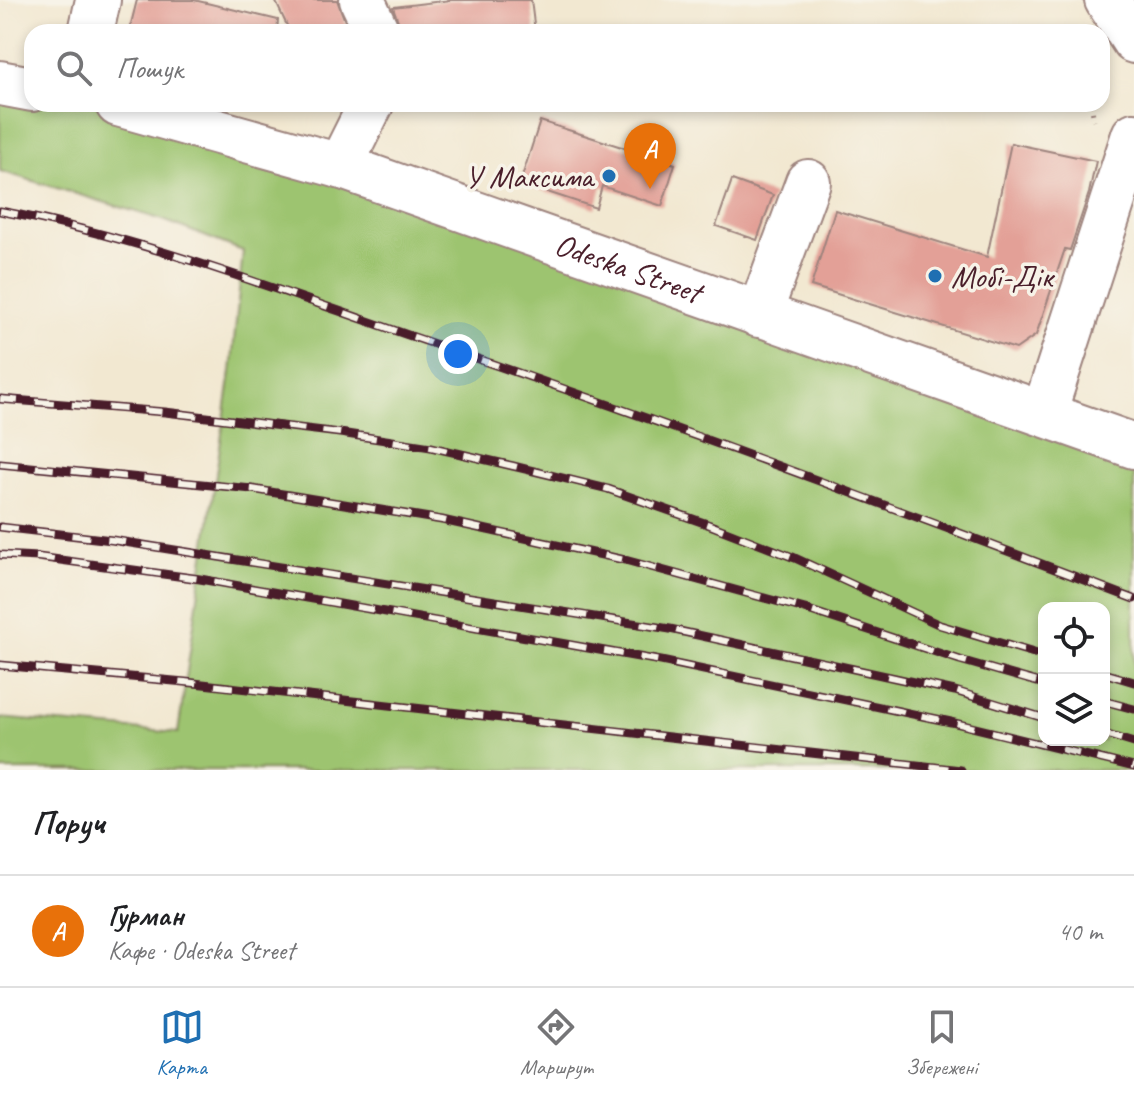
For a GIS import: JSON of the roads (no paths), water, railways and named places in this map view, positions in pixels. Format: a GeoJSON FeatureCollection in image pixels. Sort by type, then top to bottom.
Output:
{"type":"FeatureCollection","features":[{"type":"Feature","properties":{"kind":"main road"},"geometry":{"type":"LineString","coordinates":[[93,24],[98,0]]}},
{"type":"Feature","properties":{"kind":"main road"},"geometry":{"type":"LineString","coordinates":[[362,0],[373,24]]}},
{"type":"Feature","properties":{"kind":"main road"},"geometry":{"type":"LineString","coordinates":[[1107,0],[1134,41]]}},
{"type":"Feature","properties":{"kind":"main road"},"geometry":{"type":"LineString","coordinates":[[0,83],[24,88]]}},
{"type":"Feature","properties":{"kind":"main road","name":"Odeska Street"},"geometry":{"type":"LineString","coordinates":[[147,112],[340,166],[1134,446]]}},
{"type":"Feature","properties":{"kind":"main road"},"geometry":{"type":"LineString","coordinates":[[340,166],[367,112]]}},
{"type":"Feature","properties":{"kind":"main road"},"geometry":{"type":"LineString","coordinates":[[1044,413],[1134,135]]}},
{"type":"Feature","properties":{"kind":"main road"},"geometry":{"type":"LineString","coordinates":[[759,315],[808,182]]}},
{"type":"Feature","properties":{"kind":"railway"},"geometry":{"type":"LineString","coordinates":[[0,211],[154,249],[255,282],[680,430],[1134,599]]}},
{"type":"Feature","properties":{"kind":"railway"},"geometry":{"type":"LineString","coordinates":[[0,399],[165,412],[340,433],[431,447],[608,489],[795,558],[940,625],[1038,654]]}},
{"type":"Feature","properties":{"kind":"railway"},"geometry":{"type":"LineString","coordinates":[[0,464],[252,489],[442,520],[625,560],[805,609],[1038,682]]}},
{"type":"Feature","properties":{"kind":"railway"},"geometry":{"type":"LineString","coordinates":[[0,527],[112,540],[670,629],[955,691],[1038,716]]}},
{"type":"Feature","properties":{"kind":"railway"},"geometry":{"type":"LineString","coordinates":[[0,555],[38,557],[200,579],[661,661],[951,722],[1134,767]]}},
{"type":"Feature","properties":{"kind":"railway"},"geometry":{"type":"LineString","coordinates":[[0,665],[185,682],[961,770]]}},
{"type":"Feature","properties":{"kind":"railway"},"geometry":{"type":"LineString","coordinates":[[1107,674],[1134,682]]}},
{"type":"Feature","properties":{"kind":"railway"},"geometry":{"type":"LineString","coordinates":[[1110,703],[1134,709]]}},
{"type":"Feature","properties":{"kind":"railway"},"geometry":{"type":"LineString","coordinates":[[1110,736],[1134,743]]}},
{"type":"Feature","properties":{"kind":"place","name":"У Максима"},"geometry":{"type":"Point","coordinates":[609,176]}},
{"type":"Feature","properties":{"kind":"place","name":"Гурман"},"geometry":{"type":"Point","coordinates":[650,189]}},
{"type":"Feature","properties":{"kind":"place","name":"Мобі-Дік"},"geometry":{"type":"Point","coordinates":[935,276]}}]}
